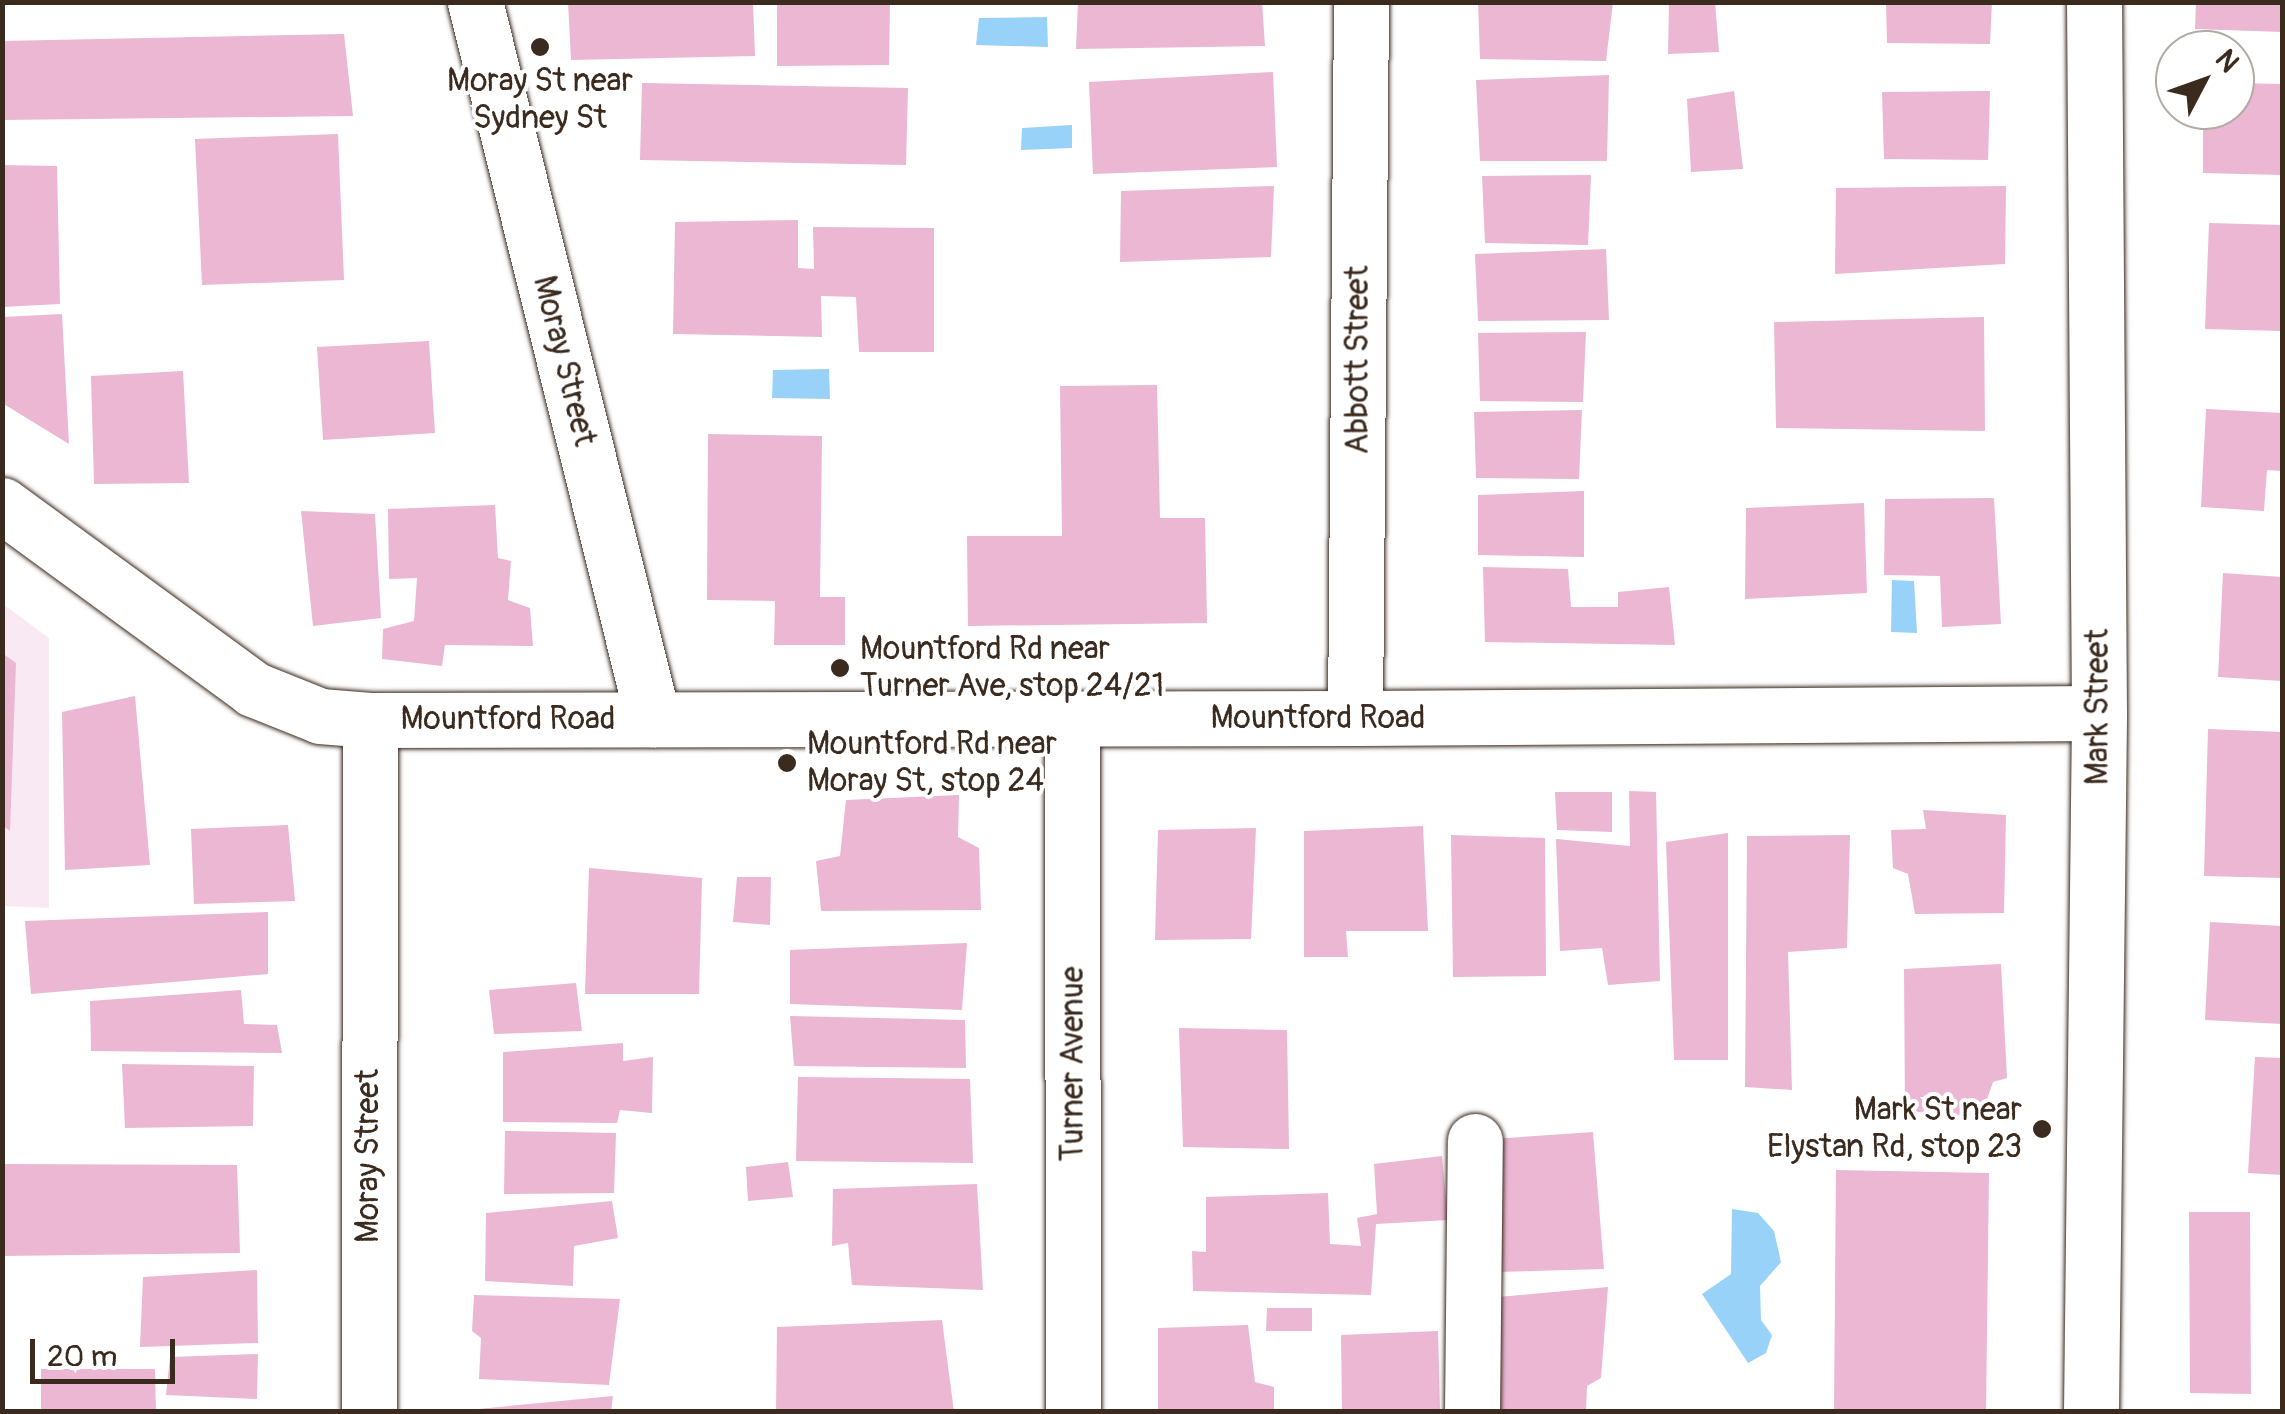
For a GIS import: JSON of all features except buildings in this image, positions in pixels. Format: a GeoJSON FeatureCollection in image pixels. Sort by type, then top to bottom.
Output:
{"type":"FeatureCollection","features":[{"type":"Feature","properties":{"kind":"street","name":"Moray Street"},"geometry":{"type":"LineString","coordinates":[[475,2],[653,718]]}},
{"type":"Feature","properties":{"kind":"street","name":"Abbott Street"},"geometry":{"type":"LineString","coordinates":[[1355,718],[1361,2]]}},
{"type":"Feature","properties":{"kind":"street","name":"Mark Street"},"geometry":{"type":"LineString","coordinates":[[2091,1412],[2099,714],[2094,2]]}},
{"type":"Feature","properties":{"kind":"street","name":"Mountford Road"},"geometry":{"type":"LineString","coordinates":[[2,504],[252,689],[320,716],[370,720],[2099,714]]}},
{"type":"Feature","properties":{"kind":"street","name":"Turner Avenue"},"geometry":{"type":"LineString","coordinates":[[1072,717],[1073,1412]]}},
{"type":"Feature","properties":{"kind":"street","name":"Moray Street"},"geometry":{"type":"LineString","coordinates":[[369,1412],[370,720]]}},
{"type":"Feature","properties":{"kind":"street"},"geometry":{"type":"LineString","coordinates":[[1472,1412],[1474,1142]]}},
{"type":"Feature","properties":{"kind":"shaded area"},"geometry":{"type":"Polygon","coordinates":[[[3,604],[49,638],[49,908],[3,906],[3,604]]]}},
{"type":"Feature","properties":{"kind":"water"},"geometry":{"type":"Polygon","coordinates":[[[1047,17],[1048,47],[976,45],[979,18],[1047,17]]]}},
{"type":"Feature","properties":{"kind":"water"},"geometry":{"type":"Polygon","coordinates":[[[1072,125],[1072,148],[1021,150],[1022,128],[1072,125]]]}},
{"type":"Feature","properties":{"kind":"water"},"geometry":{"type":"Polygon","coordinates":[[[829,369],[830,399],[772,398],[773,370],[829,369]]]}},
{"type":"Feature","properties":{"kind":"water"},"geometry":{"type":"Polygon","coordinates":[[[1892,580],[1914,581],[1917,633],[1891,632],[1892,580]]]}},
{"type":"Feature","properties":{"kind":"water"},"geometry":{"type":"Polygon","coordinates":[[[1732,1209],[1758,1213],[1774,1231],[1781,1262],[1760,1286],[1761,1320],[1772,1335],[1766,1353],[1748,1363],[1702,1294],[1731,1274],[1732,1209]]]}},
{"type":"Feature","properties":{"kind":"place","name":"Moray St near Sydney St"},"geometry":{"type":"Point","coordinates":[540,47]}},
{"type":"Feature","properties":{"kind":"place","name":"Mountford Rd near Turner Ave, stop 24/21"},"geometry":{"type":"Point","coordinates":[840,668]}},
{"type":"Feature","properties":{"kind":"place","name":"Mountford Rd near Moray St, stop 24"},"geometry":{"type":"Point","coordinates":[787,763]}},
{"type":"Feature","properties":{"kind":"place","name":"Mark St near Elystan Rd, stop 23"},"geometry":{"type":"Point","coordinates":[2042,1129]}}]}
